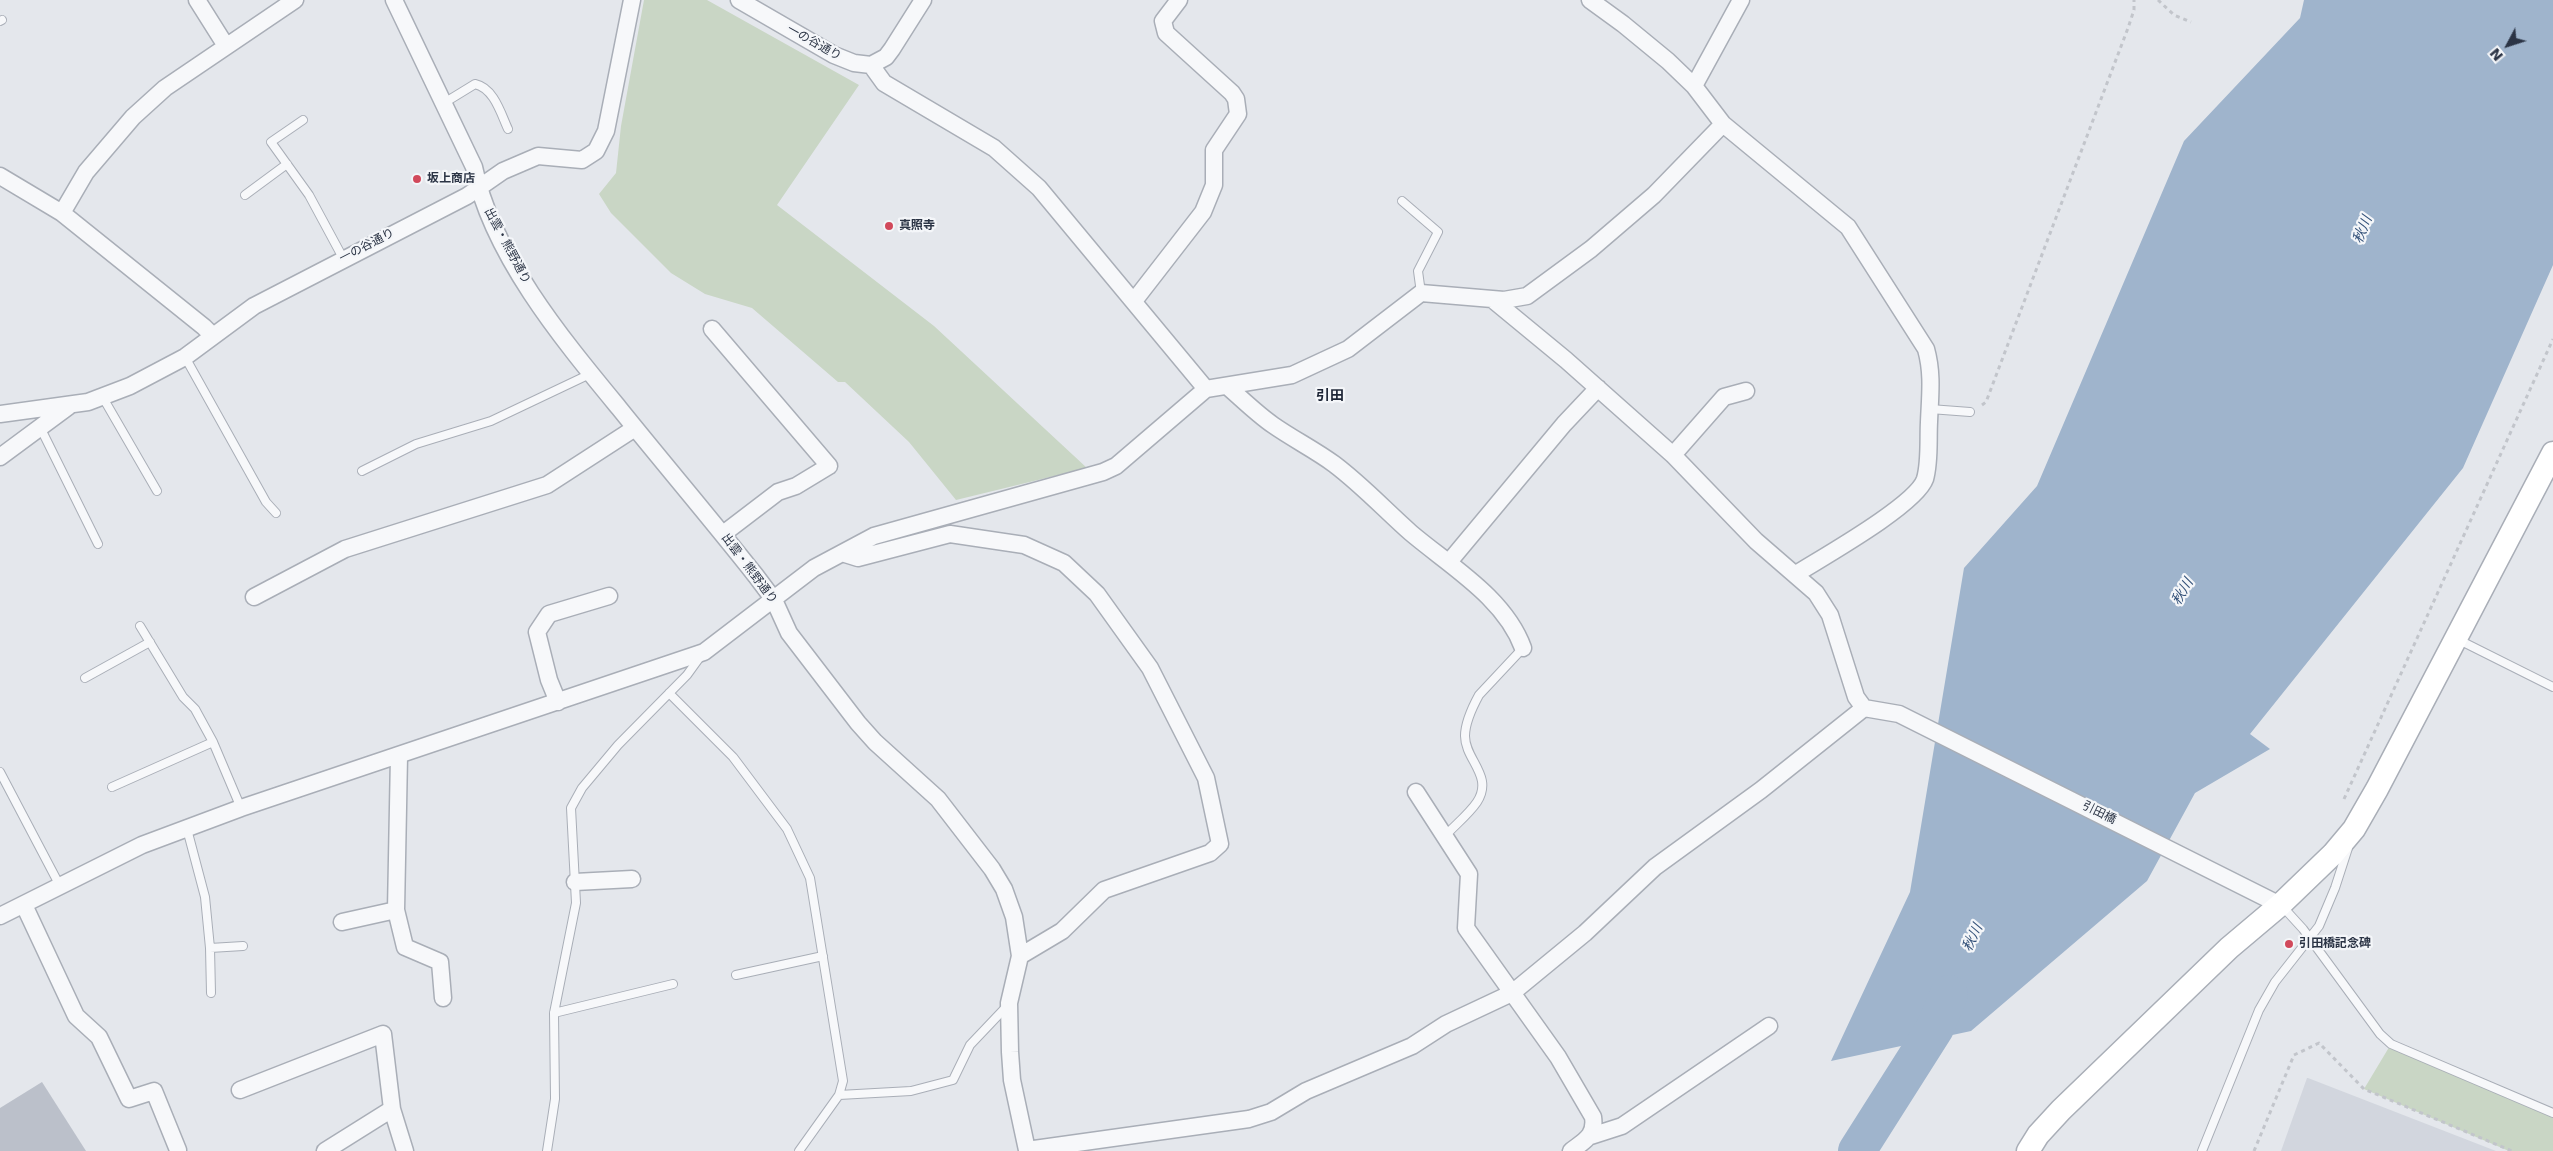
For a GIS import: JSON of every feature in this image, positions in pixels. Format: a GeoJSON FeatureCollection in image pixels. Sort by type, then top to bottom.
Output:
{"type":"FeatureCollection","features":[{"type":"Feature","properties":{"kind":"street"},"geometry":{"type":"LineString","coordinates":[[197,0],[226,46]]}},
{"type":"Feature","properties":{"kind":"street"},"geometry":{"type":"LineString","coordinates":[[62,213],[86,172],[134,117],[165,88],[295,0]]}},
{"type":"Feature","properties":{"kind":"street","name":"出雲・熊野通り"},"geometry":{"type":"LineString","coordinates":[[394,0],[474,167],[479,188],[497,232],[552,325],[634,428],[723,534],[774,600],[789,632],[858,722],[875,742],[938,799],[992,869],[1004,889],[1014,917],[1020,956],[1009,1004],[1012,1080],[1026,1150]]}},
{"type":"Feature","properties":{"kind":"street","name":"一の谷通り"},"geometry":{"type":"LineString","coordinates":[[0,414],[70,405],[130,386],[185,357],[212,335],[254,306],[479,188],[526,160],[538,156],[582,160],[596,151],[606,131],[632,0]]}},
{"type":"Feature","properties":{"kind":"street","name":"一の谷通り"},"geometry":{"type":"LineString","coordinates":[[739,0],[834,55],[854,63],[871,65]]}},
{"type":"Feature","properties":{"kind":"street"},"geometry":{"type":"LineString","coordinates":[[923,0],[889,53],[871,65],[884,83],[994,148],[1021,170],[1134,301],[1206,390]]}},
{"type":"Feature","properties":{"kind":"street"},"geometry":{"type":"LineString","coordinates":[[1134,301],[1203,212],[1214,185],[1214,150],[1238,114],[1236,99],[1232,93],[1166,33],[1163,21],[1179,0]]}},
{"type":"Feature","properties":{"kind":"street"},"geometry":{"type":"LineString","coordinates":[[1590,0],[1623,24],[1694,86],[1722,124],[1848,227],[1926,350],[1931,369],[1930,409],[1927,468],[1920,489],[1899,508],[1796,574]]}},
{"type":"Feature","properties":{"kind":"street"},"geometry":{"type":"LineString","coordinates":[[1694,86],[1742,0]]}},
{"type":"Feature","properties":{"kind":"street"},"geometry":{"type":"LineString","coordinates":[[0,916],[142,845],[241,808],[704,652],[814,568],[874,536],[1116,466],[1206,390],[1292,375],[1348,349],[1421,293],[1492,300],[1527,296],[1591,250],[1654,195],[1722,124]]}},
{"type":"Feature","properties":{"kind":"street"},"geometry":{"type":"LineString","coordinates":[[0,176],[62,213],[204,326],[212,335]]}},
{"type":"Feature","properties":{"kind":"street"},"geometry":{"type":"LineString","coordinates":[[1026,1150],[1249,1120],[1272,1112],[1306,1091],[1412,1046],[1446,1024],[1512,993],[1559,955],[1655,867],[1768,785],[1864,708],[1856,697],[1850,682],[1830,615],[1816,594],[1796,574],[1756,541],[1673,455],[1598,388],[1492,300]]}},
{"type":"Feature","properties":{"kind":"street"},"geometry":{"type":"LineString","coordinates":[[712,329],[829,466],[796,486],[778,492],[723,534]]}},
{"type":"Feature","properties":{"kind":"street"},"geometry":{"type":"LineString","coordinates":[[1227,386],[1272,425],[1332,463],[1361,485],[1410,532],[1449,562],[1496,605],[1517,630],[1523,648]]}},
{"type":"Feature","properties":{"kind":"street"},"geometry":{"type":"LineString","coordinates":[[1449,562],[1564,424],[1598,388]]}},
{"type":"Feature","properties":{"kind":"street"},"geometry":{"type":"LineString","coordinates":[[1673,455],[1724,397],[1746,391]]}},
{"type":"Feature","properties":{"kind":"street"},"geometry":{"type":"LineString","coordinates":[[0,456],[70,405]]}},
{"type":"Feature","properties":{"kind":"street"},"geometry":{"type":"LineString","coordinates":[[254,597],[345,549],[547,485],[634,428]]}},
{"type":"Feature","properties":{"kind":"street"},"geometry":{"type":"LineString","coordinates":[[2028,1151],[2038,1134],[2061,1110],[2229,948],[2272,900],[2333,854],[2354,829],[2378,789],[2553,453]]}},
{"type":"Feature","properties":{"kind":"street"},"geometry":{"type":"LineString","coordinates":[[842,553],[858,558],[950,534],[1024,545],[1064,562],[1097,594],[1150,668],[1206,778],[1220,844],[1210,853],[1104,890],[1062,931],[1020,956]]}},
{"type":"Feature","properties":{"kind":"street"},"geometry":{"type":"LineString","coordinates":[[558,702],[549,680],[537,632],[548,614],[609,596]]}},
{"type":"Feature","properties":{"kind":"street","name":"引田橋"},"geometry":{"type":"LineString","coordinates":[[1864,708],[1899,714],[2272,900]]}},
{"type":"Feature","properties":{"kind":"street"},"geometry":{"type":"LineString","coordinates":[[399,756],[396,910],[405,947],[440,962],[443,998]]}},
{"type":"Feature","properties":{"kind":"street"},"geometry":{"type":"LineString","coordinates":[[1416,792],[1469,874],[1466,928],[1558,1057],[1593,1117],[1595,1127],[1591,1136]]}},
{"type":"Feature","properties":{"kind":"street"},"geometry":{"type":"LineString","coordinates":[[575,882],[632,879]]}},
{"type":"Feature","properties":{"kind":"street"},"geometry":{"type":"LineString","coordinates":[[24,905],[76,1016],[99,1037],[129,1099],[154,1091],[178,1150]]}},
{"type":"Feature","properties":{"kind":"street"},"geometry":{"type":"LineString","coordinates":[[342,922],[396,910]]}},
{"type":"Feature","properties":{"kind":"street"},"geometry":{"type":"LineString","coordinates":[[1571,1151],[1591,1136],[1622,1126],[1769,1026]]}},
{"type":"Feature","properties":{"kind":"street"},"geometry":{"type":"LineString","coordinates":[[240,1090],[383,1034],[392,1109],[405,1151]]}},
{"type":"Feature","properties":{"kind":"street"},"geometry":{"type":"LineString","coordinates":[[325,1151],[392,1109]]}},
{"type":"Feature","properties":{"kind":"lane"},"geometry":{"type":"LineString","coordinates":[[444,103],[475,84],[480,85],[486,88],[491,95],[508,129]]}},
{"type":"Feature","properties":{"kind":"lane"},"geometry":{"type":"LineString","coordinates":[[303,120],[271,142],[309,195],[343,258]]}},
{"type":"Feature","properties":{"kind":"lane"},"geometry":{"type":"LineString","coordinates":[[245,195],[287,164]]}},
{"type":"Feature","properties":{"kind":"lane"},"geometry":{"type":"LineString","coordinates":[[1402,201],[1438,232],[1418,271],[1421,293]]}},
{"type":"Feature","properties":{"kind":"lane"},"geometry":{"type":"LineString","coordinates":[[185,357],[266,502],[276,513]]}},
{"type":"Feature","properties":{"kind":"lane"},"geometry":{"type":"LineString","coordinates":[[362,471],[416,444],[491,421],[590,374]]}},
{"type":"Feature","properties":{"kind":"lane"},"geometry":{"type":"LineString","coordinates":[[102,396],[157,491]]}},
{"type":"Feature","properties":{"kind":"lane"},"geometry":{"type":"LineString","coordinates":[[1930,409],[1970,412]]}},
{"type":"Feature","properties":{"kind":"lane"},"geometry":{"type":"LineString","coordinates":[[40,427],[98,544]]}},
{"type":"Feature","properties":{"kind":"lane"},"geometry":{"type":"LineString","coordinates":[[140,626],[183,697],[195,709],[213,742],[241,808]]}},
{"type":"Feature","properties":{"kind":"lane"},"geometry":{"type":"LineString","coordinates":[[2456,639],[2553,687]]}},
{"type":"Feature","properties":{"kind":"lane"},"geometry":{"type":"LineString","coordinates":[[85,678],[150,642]]}},
{"type":"Feature","properties":{"kind":"lane"},"geometry":{"type":"LineString","coordinates":[[1445,836],[1478,801],[1483,785],[1483,777],[1467,745],[1465,735],[1474,704],[1479,695],[1523,648]]}},
{"type":"Feature","properties":{"kind":"lane"},"geometry":{"type":"LineString","coordinates":[[547,1151],[555,1099],[554,1013],[576,903],[571,808],[582,788],[618,745],[687,675],[704,652]]}},
{"type":"Feature","properties":{"kind":"lane"},"geometry":{"type":"LineString","coordinates":[[669,693],[733,757],[788,829],[810,878],[843,1081],[839,1095],[798,1151]]}},
{"type":"Feature","properties":{"kind":"lane"},"geometry":{"type":"LineString","coordinates":[[112,787],[213,742]]}},
{"type":"Feature","properties":{"kind":"lane"},"geometry":{"type":"LineString","coordinates":[[0,772],[60,886]]}},
{"type":"Feature","properties":{"kind":"lane"},"geometry":{"type":"LineString","coordinates":[[187,829],[205,897],[210,948],[211,993]]}},
{"type":"Feature","properties":{"kind":"lane"},"geometry":{"type":"LineString","coordinates":[[2202,1151],[2264,1000],[2275,982],[2310,940],[2319,926],[2336,888],[2354,829]]}},
{"type":"Feature","properties":{"kind":"lane"},"geometry":{"type":"LineString","coordinates":[[2272,900],[2310,940],[2380,1034],[2391,1044],[2553,1113]]}},
{"type":"Feature","properties":{"kind":"lane"},"geometry":{"type":"LineString","coordinates":[[210,948],[243,946]]}},
{"type":"Feature","properties":{"kind":"lane"},"geometry":{"type":"LineString","coordinates":[[736,975],[823,956]]}},
{"type":"Feature","properties":{"kind":"lane"},"geometry":{"type":"LineString","coordinates":[[554,1013],[673,984]]}},
{"type":"Feature","properties":{"kind":"lane"},"geometry":{"type":"LineString","coordinates":[[839,1095],[911,1092],[953,1080],[970,1046],[1009,1004]]}},
{"type":"Feature","properties":{"kind":"path"},"geometry":{"type":"LineString","coordinates":[[1970,412],[1986,402],[2128,28],[2134,10],[2134,0]]}},
{"type":"Feature","properties":{"kind":"path"},"geometry":{"type":"LineString","coordinates":[[2158,0],[2174,15],[2191,22]]}},
{"type":"Feature","properties":{"kind":"path"},"geometry":{"type":"LineString","coordinates":[[2342,804],[2553,339]]}},
{"type":"Feature","properties":{"kind":"path"},"geometry":{"type":"LineString","coordinates":[[2254,1151],[2294,1055],[2318,1043],[2364,1089],[2512,1151]]}},
{"type":"Feature","properties":{"kind":"shaded area"},"geometry":{"type":"Polygon","coordinates":[[[2308,1078],[2496,1151],[2281,1151],[2308,1078]]]}},
{"type":"Feature","properties":{"kind":"green space"},"geometry":{"type":"Polygon","coordinates":[[[644,0],[707,0],[859,85],[777,205],[934,326],[1087,468],[956,500],[909,442],[845,382],[838,382],[752,308],[705,294],[671,273],[611,213],[599,194],[616,173],[621,126],[644,0]]]}},
{"type":"Feature","properties":{"kind":"green space"},"geometry":{"type":"Polygon","coordinates":[[[2391,1044],[2553,1112],[2553,1151],[2509,1151],[2364,1089],[2391,1044]]]}},
{"type":"Feature","properties":{"kind":"water"},"geometry":{"type":"Polygon","coordinates":[[[2304,0],[2553,0],[2553,265],[2463,468],[2250,734],[2270,749],[2195,793],[2147,881],[1971,1031],[1831,1061],[1910,892],[1964,568],[2037,486],[2184,141],[2300,18],[2304,0]]]}},
{"type":"Feature","properties":{"kind":"building"},"geometry":{"type":"Polygon","coordinates":[[[42,1082],[86,1151],[0,1151],[0,1108],[42,1082]]]}},
{"type":"Feature","properties":{"kind":"waterway","name":"秋川"},"geometry":{"type":"LineString","coordinates":[[1857,1151],[1935,1028],[1949,994]]}},
{"type":"Feature","properties":{"kind":"place","name":"坂上商店"},"geometry":{"type":"Point","coordinates":[417,179]}},
{"type":"Feature","properties":{"kind":"place","name":"真照寺"},"geometry":{"type":"Point","coordinates":[889,226]}},
{"type":"Feature","properties":{"kind":"place","name":"引田橋記念碑"},"geometry":{"type":"Point","coordinates":[2289,944]}},
{"type":"Feature","properties":{"kind":"district","name":"引田"},"geometry":{"type":"Point","coordinates":[1330,396]}}]}
